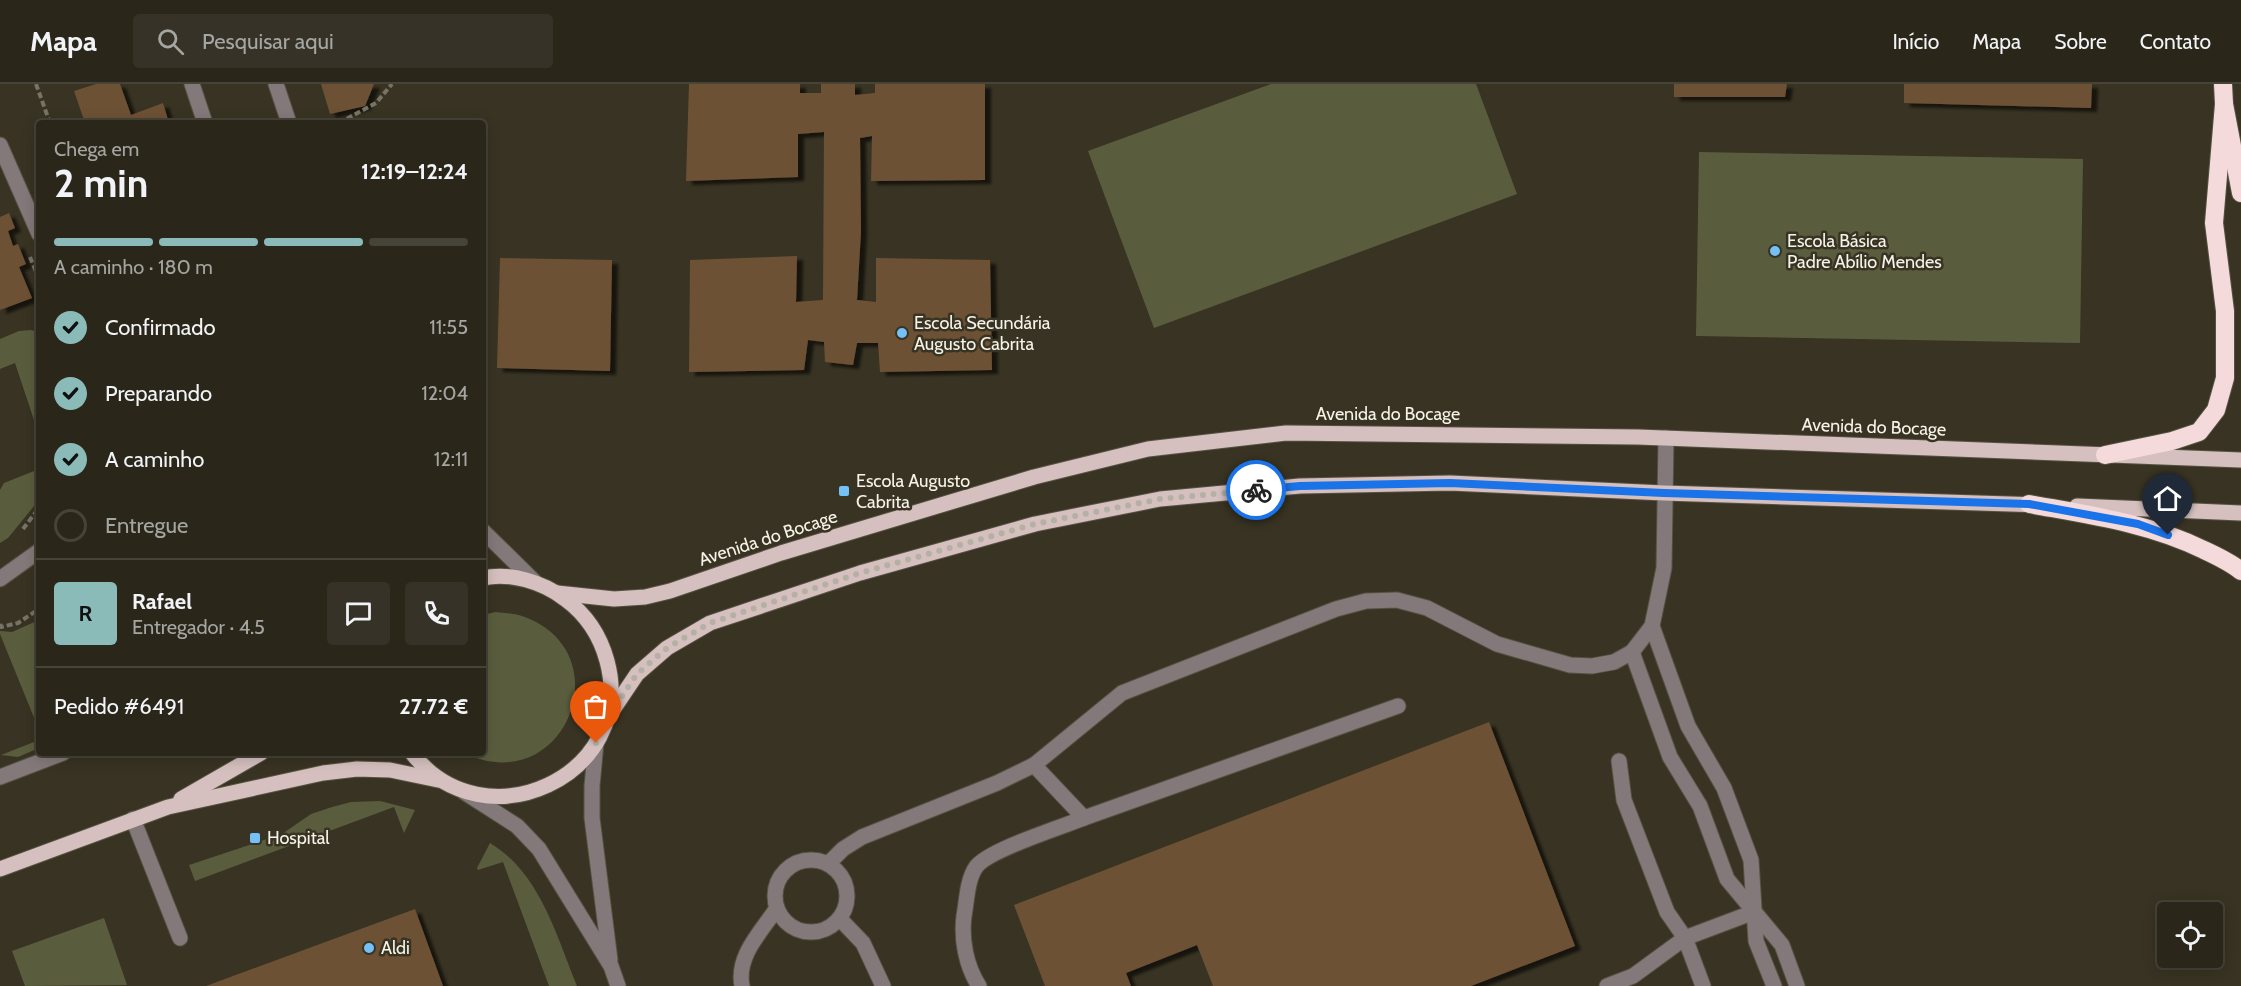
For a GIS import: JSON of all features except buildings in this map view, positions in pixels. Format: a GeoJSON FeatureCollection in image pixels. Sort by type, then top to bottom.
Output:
{"type":"FeatureCollection","features":[{"type":"Feature","properties":{"kind":"highway"},"geometry":{"type":"LineString","coordinates":[[2105,455],[2172,441],[2199,432],[2216,410],[2225,378],[2225,311],[2214,223],[2224,104],[2223,84]]}},
{"type":"Feature","properties":{"kind":"highway"},"geometry":{"type":"LineString","coordinates":[[2224,104],[2241,193]]}},
{"type":"Feature","properties":{"kind":"highway"},"geometry":{"type":"LineString","coordinates":[[2029,504],[2138,524],[2183,540],[2232,564],[2241,571]]}},
{"type":"Feature","properties":{"kind":"main road","name":"Avenida do Bocage"},"geometry":{"type":"LineString","coordinates":[[557,593],[614,599],[645,597],[670,591],[781,553],[1034,477],[1148,449],[1286,433],[1666,438],[2241,460]]}},
{"type":"Feature","properties":{"kind":"main road"},"geometry":{"type":"LineString","coordinates":[[414,756],[421,765],[441,781],[464,792],[489,797],[514,796],[539,790],[562,779],[581,763],[596,743],[606,720],[637,674],[667,648],[710,623],[860,573],[1035,524],[1160,499],[1300,486],[1450,483],[1664,493],[2241,513]]}},
{"type":"Feature","properties":{"kind":"main road"},"geometry":{"type":"LineString","coordinates":[[486,578],[512,577],[535,582],[557,593],[576,607],[592,625],[603,647],[610,670],[611,696],[606,720]]}},
{"type":"Feature","properties":{"kind":"main road"},"geometry":{"type":"LineString","coordinates":[[168,807],[256,756]]}},
{"type":"Feature","properties":{"kind":"main road"},"geometry":{"type":"LineString","coordinates":[[0,869],[168,807],[323,773],[357,769],[390,770],[441,781]]}},
{"type":"Feature","properties":{"kind":"street"},"geometry":{"type":"LineString","coordinates":[[192,84],[204,120]]}},
{"type":"Feature","properties":{"kind":"street"},"geometry":{"type":"LineString","coordinates":[[276,84],[288,120]]}},
{"type":"Feature","properties":{"kind":"street"},"geometry":{"type":"LineString","coordinates":[[0,145],[36,227]]}},
{"type":"Feature","properties":{"kind":"street"},"geometry":{"type":"LineString","coordinates":[[828,864],[843,849],[862,837],[997,783],[1034,765],[1122,693],[1336,609],[1366,601],[1397,600],[1427,609],[1497,644],[1570,665],[1592,666],[1614,662],[1632,651],[1652,626],[1664,568],[1666,438]]}},
{"type":"Feature","properties":{"kind":"street"},"geometry":{"type":"LineString","coordinates":[[486,534],[535,582]]}},
{"type":"Feature","properties":{"kind":"street"},"geometry":{"type":"LineString","coordinates":[[0,579],[36,553]]}},
{"type":"Feature","properties":{"kind":"street"},"geometry":{"type":"LineString","coordinates":[[1652,626],[1688,726],[1724,788],[1751,860],[1756,941],[1774,986]]}},
{"type":"Feature","properties":{"kind":"street"},"geometry":{"type":"LineString","coordinates":[[1632,651],[1670,757],[1700,806],[1727,879],[1782,945],[1797,986]]}},
{"type":"Feature","properties":{"kind":"street"},"geometry":{"type":"LineString","coordinates":[[979,986],[973,977],[966,953],[963,923],[969,882],[976,866],[991,854],[1084,818],[1398,706]]}},
{"type":"Feature","properties":{"kind":"street"},"geometry":{"type":"LineString","coordinates":[[596,743],[592,818],[611,966],[618,986]]}},
{"type":"Feature","properties":{"kind":"street"},"geometry":{"type":"LineString","coordinates":[[0,777],[55,756]]}},
{"type":"Feature","properties":{"kind":"street"},"geometry":{"type":"LineString","coordinates":[[1618,761],[1624,800],[1667,912],[1685,938],[1703,986]]}},
{"type":"Feature","properties":{"kind":"street"},"geometry":{"type":"LineString","coordinates":[[1034,765],[1084,818]]}},
{"type":"Feature","properties":{"kind":"street"},"geometry":{"type":"LineString","coordinates":[[464,792],[517,826],[539,849],[611,966]]}},
{"type":"Feature","properties":{"kind":"street"},"geometry":{"type":"LineString","coordinates":[[133,819],[180,938]]}},
{"type":"Feature","properties":{"kind":"street"},"geometry":{"type":"LineString","coordinates":[[804,860],[816,860],[828,864],[838,871],[847,888],[846,908],[840,920],[824,930],[805,932],[793,928],[783,920],[777,908],[774,896],[777,883],[793,864],[804,860]]}},
{"type":"Feature","properties":{"kind":"street"},"geometry":{"type":"LineString","coordinates":[[742,986],[740,972],[743,958],[777,908]]}},
{"type":"Feature","properties":{"kind":"street"},"geometry":{"type":"LineString","coordinates":[[1607,986],[1633,976],[1685,938],[1754,912]]}},
{"type":"Feature","properties":{"kind":"street"},"geometry":{"type":"LineString","coordinates":[[840,920],[863,944],[883,986]]}},
{"type":"Feature","properties":{"kind":"path"},"geometry":{"type":"LineString","coordinates":[[36,84],[49,120]]}},
{"type":"Feature","properties":{"kind":"path"},"geometry":{"type":"LineString","coordinates":[[345,120],[376,103],[392,84]]}},
{"type":"Feature","properties":{"kind":"path"},"geometry":{"type":"LineString","coordinates":[[18,534],[36,512]]}},
{"type":"Feature","properties":{"kind":"path"},"geometry":{"type":"LineString","coordinates":[[0,624],[2,627],[18,623],[36,611]]}},
{"type":"Feature","properties":{"kind":"green space"},"geometry":{"type":"Polygon","coordinates":[[[1271,84],[1476,84],[1517,194],[1154,328],[1088,151],[1271,84]]]}},
{"type":"Feature","properties":{"kind":"green space"},"geometry":{"type":"Polygon","coordinates":[[[1699,152],[2083,159],[2080,343],[1696,336],[1699,152]]]}},
{"type":"Feature","properties":{"kind":"green space"},"geometry":{"type":"Polygon","coordinates":[[[19,331],[36,331],[36,426],[15,363],[0,369],[0,339],[19,331]]]}},
{"type":"Feature","properties":{"kind":"green space"},"geometry":{"type":"Polygon","coordinates":[[[36,470],[36,504],[8,538],[0,543],[0,490],[4,483],[36,470]]]}},
{"type":"Feature","properties":{"kind":"green space"},"geometry":{"type":"Polygon","coordinates":[[[495,612],[522,616],[553,634],[570,659],[575,687],[569,716],[554,740],[530,757],[500,762],[476,756],[486,756],[486,614],[495,612]]]}},
{"type":"Feature","properties":{"kind":"green space"},"geometry":{"type":"Polygon","coordinates":[[[36,621],[36,723],[0,634],[0,631],[12,632],[36,621]]]}},
{"type":"Feature","properties":{"kind":"green space"},"geometry":{"type":"Polygon","coordinates":[[[36,741],[36,749],[18,757],[1,755],[36,741]]]}},
{"type":"Feature","properties":{"kind":"green space"},"geometry":{"type":"Polygon","coordinates":[[[380,801],[415,810],[404,833],[394,807],[195,881],[189,865],[282,834],[311,814],[351,802],[380,801]]]}},
{"type":"Feature","properties":{"kind":"green space"},"geometry":{"type":"Polygon","coordinates":[[[490,843],[522,871],[534,888],[553,926],[577,986],[549,986],[503,862],[478,870],[490,843]]]}},
{"type":"Feature","properties":{"kind":"green space"},"geometry":{"type":"Polygon","coordinates":[[[104,918],[127,985],[25,986],[12,951],[104,918]]]}},
{"type":"Feature","properties":{"kind":"way so far"},"geometry":{"type":"LineString","coordinates":[[596,743],[606,720],[637,674],[667,648],[710,623],[860,573],[1035,524],[1160,499],[1256,490]]}},
{"type":"Feature","properties":{"kind":"place","name":"Escola Básica Padre Abílio Mendes"},"geometry":{"type":"Point","coordinates":[1775,251]}},
{"type":"Feature","properties":{"kind":"place","name":"Escola Secundária Augusto Cabrita"},"geometry":{"type":"Point","coordinates":[902,333]}},
{"type":"Feature","properties":{"kind":"place","name":"Escola Augusto Cabrita"},"geometry":{"type":"Point","coordinates":[844,491]}},
{"type":"Feature","properties":{"kind":"place","name":"Hospital"},"geometry":{"type":"Point","coordinates":[255,838]}},
{"type":"Feature","properties":{"kind":"place","name":"Aldi"},"geometry":{"type":"Point","coordinates":[369,948]}},
{"type":"Feature","properties":{"kind":"route"},"geometry":{"type":"LineString","coordinates":[[1256,490],[1300,486],[1450,483],[1664,493],[2029,504],[2138,524],[2168,535]]}}]}
